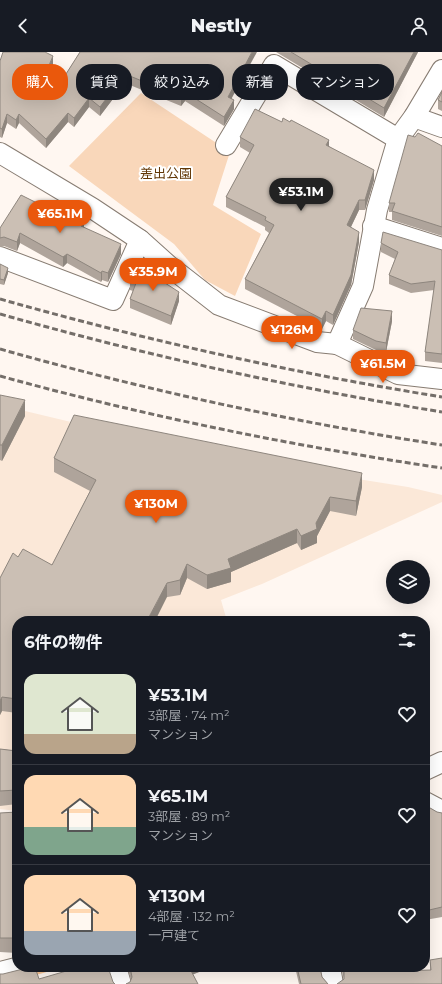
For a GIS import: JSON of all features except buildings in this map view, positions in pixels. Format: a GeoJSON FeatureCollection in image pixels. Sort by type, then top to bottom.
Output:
{"type":"FeatureCollection","features":[{"type":"Feature","properties":{"kind":"street"},"geometry":{"type":"LineString","coordinates":[[226,145],[274,65],[398,139]]}},
{"type":"Feature","properties":{"kind":"street"},"geometry":{"type":"LineString","coordinates":[[337,344],[363,286],[373,226],[398,139],[414,117],[442,70]]}},
{"type":"Feature","properties":{"kind":"street"},"geometry":{"type":"LineString","coordinates":[[414,117],[442,127]]}},
{"type":"Feature","properties":{"kind":"street"},"geometry":{"type":"LineString","coordinates":[[0,153],[92,208],[140,240],[169,266],[218,305],[317,342],[337,344],[398,374],[442,379]]}},
{"type":"Feature","properties":{"kind":"street"},"geometry":{"type":"LineString","coordinates":[[373,226],[442,248]]}},
{"type":"Feature","properties":{"kind":"street"},"geometry":{"type":"LineString","coordinates":[[0,257],[113,300],[140,240]]}},
{"type":"Feature","properties":{"kind":"street"},"geometry":{"type":"LineString","coordinates":[[430,768],[442,762]]}},
{"type":"Feature","properties":{"kind":"street"},"geometry":{"type":"LineString","coordinates":[[430,805],[442,811]]}},
{"type":"Feature","properties":{"kind":"street"},"geometry":{"type":"LineString","coordinates":[[0,972],[12,969]]}},
{"type":"Feature","properties":{"kind":"street"},"geometry":{"type":"LineString","coordinates":[[117,972],[121,984]]}},
{"type":"Feature","properties":{"kind":"street"},"geometry":{"type":"LineString","coordinates":[[331,972],[333,984]]}},
{"type":"Feature","properties":{"kind":"shaded area"},"geometry":{"type":"Polygon","coordinates":[[[0,405],[213,456],[408,487],[442,495],[442,502],[262,584],[221,600],[226,616],[12,616],[12,810],[0,809],[0,405]]]}},
{"type":"Feature","properties":{"kind":"green space","name":"差出公園"},"geometry":{"type":"Polygon","coordinates":[[[140,94],[140,100],[152,100],[230,152],[213,205],[261,234],[235,296],[205,280],[174,244],[69,166],[140,94]]]}},
{"type":"Feature","properties":{"kind":"waterway"},"geometry":{"type":"LineString","coordinates":[[27,974],[34,972]]}},
{"type":"Feature","properties":{"kind":"railway"},"geometry":{"type":"LineString","coordinates":[[0,299],[164,342],[330,377],[442,397]]}},
{"type":"Feature","properties":{"kind":"railway"},"geometry":{"type":"LineString","coordinates":[[0,314],[164,357],[330,392],[442,412]]}},
{"type":"Feature","properties":{"kind":"railway"},"geometry":{"type":"LineString","coordinates":[[0,349],[109,378],[220,404],[330,426],[442,445]]}},
{"type":"Feature","properties":{"kind":"railway"},"geometry":{"type":"LineString","coordinates":[[0,376],[55,391],[220,429],[330,450],[442,468]]}}]}
